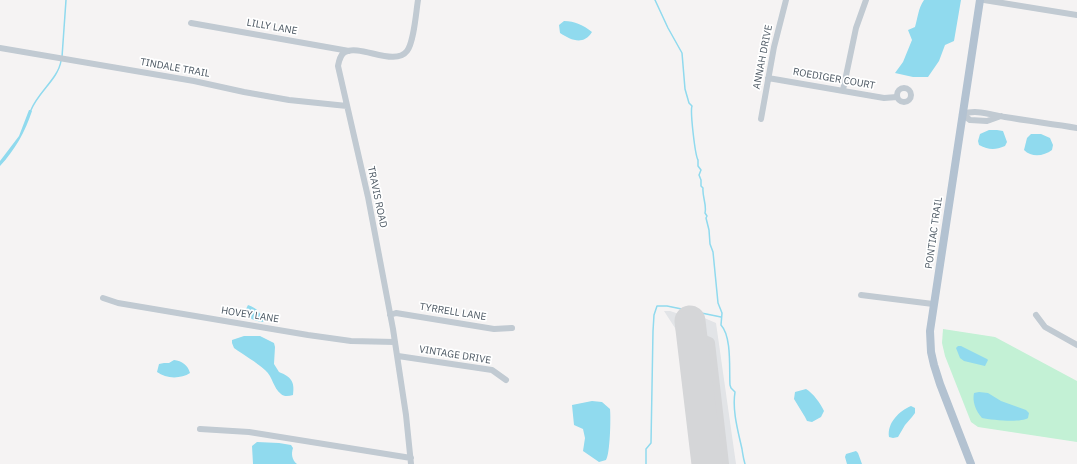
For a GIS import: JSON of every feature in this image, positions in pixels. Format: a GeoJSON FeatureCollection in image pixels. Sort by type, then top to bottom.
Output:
{"type":"FeatureCollection","features":[{"type":"Feature","properties":{"kind":"main road","name":"PONTIAC TRAIL"},"geometry":{"type":"LineString","coordinates":[[971,464],[934,365],[931,352],[930,331],[980,0]]}},
{"type":"Feature","properties":{"kind":"street"},"geometry":{"type":"LineString","coordinates":[[351,51],[391,56],[402,55],[407,52],[411,43],[418,0]]}},
{"type":"Feature","properties":{"kind":"street","name":"ANNAH DRIVE"},"geometry":{"type":"LineString","coordinates":[[761,119],[774,47],[786,0]]}},
{"type":"Feature","properties":{"kind":"street"},"geometry":{"type":"LineString","coordinates":[[843,90],[856,28],[866,0]]}},
{"type":"Feature","properties":{"kind":"street"},"geometry":{"type":"LineString","coordinates":[[984,0],[1077,15]]}},
{"type":"Feature","properties":{"kind":"street","name":"LILLY LANE"},"geometry":{"type":"LineString","coordinates":[[191,24],[351,51]]}},
{"type":"Feature","properties":{"kind":"street","name":"TINDALE TRAIL"},"geometry":{"type":"LineString","coordinates":[[0,48],[194,81],[289,100],[347,106]]}},
{"type":"Feature","properties":{"kind":"street","name":"TRAVIS ROAD"},"geometry":{"type":"LineString","coordinates":[[351,51],[343,53],[338,66],[368,197],[398,356],[411,461]]}},
{"type":"Feature","properties":{"kind":"street","name":"ROEDIGER COURT"},"geometry":{"type":"LineString","coordinates":[[768,78],[884,98],[897,97]]}},
{"type":"Feature","properties":{"kind":"street"},"geometry":{"type":"LineString","coordinates":[[962,114],[971,111],[982,112],[1077,128]]}},
{"type":"Feature","properties":{"kind":"street"},"geometry":{"type":"LineString","coordinates":[[861,295],[933,304]]}},
{"type":"Feature","properties":{"kind":"street","name":"HOVEY LANE"},"geometry":{"type":"LineString","coordinates":[[103,298],[118,303],[308,335],[352,341],[395,342]]}},
{"type":"Feature","properties":{"kind":"street","name":"TYRRELL LANE"},"geometry":{"type":"LineString","coordinates":[[390,315],[396,313],[494,329],[512,328]]}},
{"type":"Feature","properties":{"kind":"street"},"geometry":{"type":"LineString","coordinates":[[1036,315],[1045,327],[1077,345]]}},
{"type":"Feature","properties":{"kind":"street","name":"VINTAGE DRIVE"},"geometry":{"type":"LineString","coordinates":[[398,356],[492,370],[506,380]]}},
{"type":"Feature","properties":{"kind":"street"},"geometry":{"type":"LineString","coordinates":[[200,429],[249,432],[411,461]]}},
{"type":"Feature","properties":{"kind":"shaded area"},"geometry":{"type":"Polygon","coordinates":[[[664,311],[679,314],[701,314],[702,317],[716,323],[736,464],[694,464],[678,337],[675,328],[664,311]]]}},
{"type":"Feature","properties":{"kind":"green space"},"geometry":{"type":"Polygon","coordinates":[[[943,329],[995,337],[1077,381],[1077,442],[978,427],[971,422],[945,356],[942,343],[943,329]]]}},
{"type":"Feature","properties":{"kind":"water"},"geometry":{"type":"Polygon","coordinates":[[[924,0],[961,0],[954,41],[945,45],[939,61],[928,77],[913,77],[895,73],[903,62],[912,40],[908,30],[915,27],[919,10],[924,0]]]}},
{"type":"Feature","properties":{"kind":"water"},"geometry":{"type":"Polygon","coordinates":[[[564,21],[579,24],[592,32],[585,39],[581,40],[568,38],[560,33],[559,25],[564,21]]]}},
{"type":"Feature","properties":{"kind":"water"},"geometry":{"type":"Polygon","coordinates":[[[29,110],[32,111],[23,133],[15,147],[0,166],[0,161],[19,136],[29,110]]]}},
{"type":"Feature","properties":{"kind":"water"},"geometry":{"type":"Polygon","coordinates":[[[989,130],[1003,131],[1007,142],[1005,146],[992,149],[979,145],[978,141],[980,134],[989,130]]]}},
{"type":"Feature","properties":{"kind":"water"},"geometry":{"type":"Polygon","coordinates":[[[1031,134],[1041,134],[1050,138],[1053,145],[1052,150],[1045,154],[1038,155],[1027,153],[1024,150],[1027,138],[1031,134]]]}},
{"type":"Feature","properties":{"kind":"water"},"geometry":{"type":"Polygon","coordinates":[[[248,305],[258,311],[264,322],[248,317],[244,313],[248,305]]]}},
{"type":"Feature","properties":{"kind":"water"},"geometry":{"type":"Polygon","coordinates":[[[244,336],[260,336],[274,343],[274,364],[279,372],[287,376],[293,383],[293,395],[285,396],[278,392],[270,376],[265,370],[234,348],[232,340],[244,336]]]}},
{"type":"Feature","properties":{"kind":"water"},"geometry":{"type":"Polygon","coordinates":[[[961,346],[987,359],[988,360],[985,366],[964,361],[960,358],[956,348],[961,346]]]}},
{"type":"Feature","properties":{"kind":"water"},"geometry":{"type":"Polygon","coordinates":[[[174,360],[180,361],[184,364],[190,373],[178,377],[169,377],[157,372],[159,364],[169,363],[174,360]]]}},
{"type":"Feature","properties":{"kind":"water"},"geometry":{"type":"Polygon","coordinates":[[[806,389],[821,405],[824,411],[821,417],[812,422],[807,421],[794,399],[795,392],[806,389]]]}},
{"type":"Feature","properties":{"kind":"water"},"geometry":{"type":"Polygon","coordinates":[[[974,393],[988,393],[1001,401],[1026,410],[1029,413],[1028,418],[1013,421],[982,418],[974,403],[974,393]]]}},
{"type":"Feature","properties":{"kind":"water"},"geometry":{"type":"Polygon","coordinates":[[[592,401],[602,402],[610,409],[610,436],[607,456],[606,460],[599,462],[583,451],[585,438],[583,429],[574,425],[572,405],[592,401]]]}},
{"type":"Feature","properties":{"kind":"water"},"geometry":{"type":"Polygon","coordinates":[[[911,406],[915,408],[915,413],[905,425],[898,437],[889,437],[892,422],[898,414],[911,406]]]}},
{"type":"Feature","properties":{"kind":"water"},"geometry":{"type":"Polygon","coordinates":[[[257,442],[291,445],[293,448],[293,459],[297,464],[253,464],[252,446],[257,442]]]}},
{"type":"Feature","properties":{"kind":"water"},"geometry":{"type":"Polygon","coordinates":[[[856,451],[862,464],[847,464],[845,457],[846,454],[856,451]]]}},
{"type":"Feature","properties":{"kind":"waterway"},"geometry":{"type":"LineString","coordinates":[[62,57],[66,0]]}},
{"type":"Feature","properties":{"kind":"waterway"},"geometry":{"type":"LineString","coordinates":[[655,0],[682,53],[685,89],[689,103],[692,106],[694,142],[698,166],[701,170],[699,175],[701,186],[703,188],[705,213],[707,216],[706,218],[710,244],[713,252],[718,303],[722,313],[721,325],[725,330],[727,337],[730,362],[730,385],[735,392],[734,399],[737,428],[745,464]]}},
{"type":"Feature","properties":{"kind":"waterway"},"geometry":{"type":"LineString","coordinates":[[31,110],[38,97],[56,74],[61,61]]}},
{"type":"Feature","properties":{"kind":"waterway"},"geometry":{"type":"LineString","coordinates":[[646,464],[646,449],[651,443],[653,331],[654,315],[657,306],[667,306],[721,317]]}},
{"type":"Feature","properties":{"kind":"taxiway"},"geometry":{"type":"LineString","coordinates":[[692,340],[702,340],[709,343],[723,464]]}},
{"type":"Feature","properties":{"kind":"taxiway"},"geometry":{"type":"LineString","coordinates":[[695,362],[711,361]]}},
{"type":"Feature","properties":{"kind":"runway"},"geometry":{"type":"LineString","coordinates":[[690,321],[707,464]]}}]}
